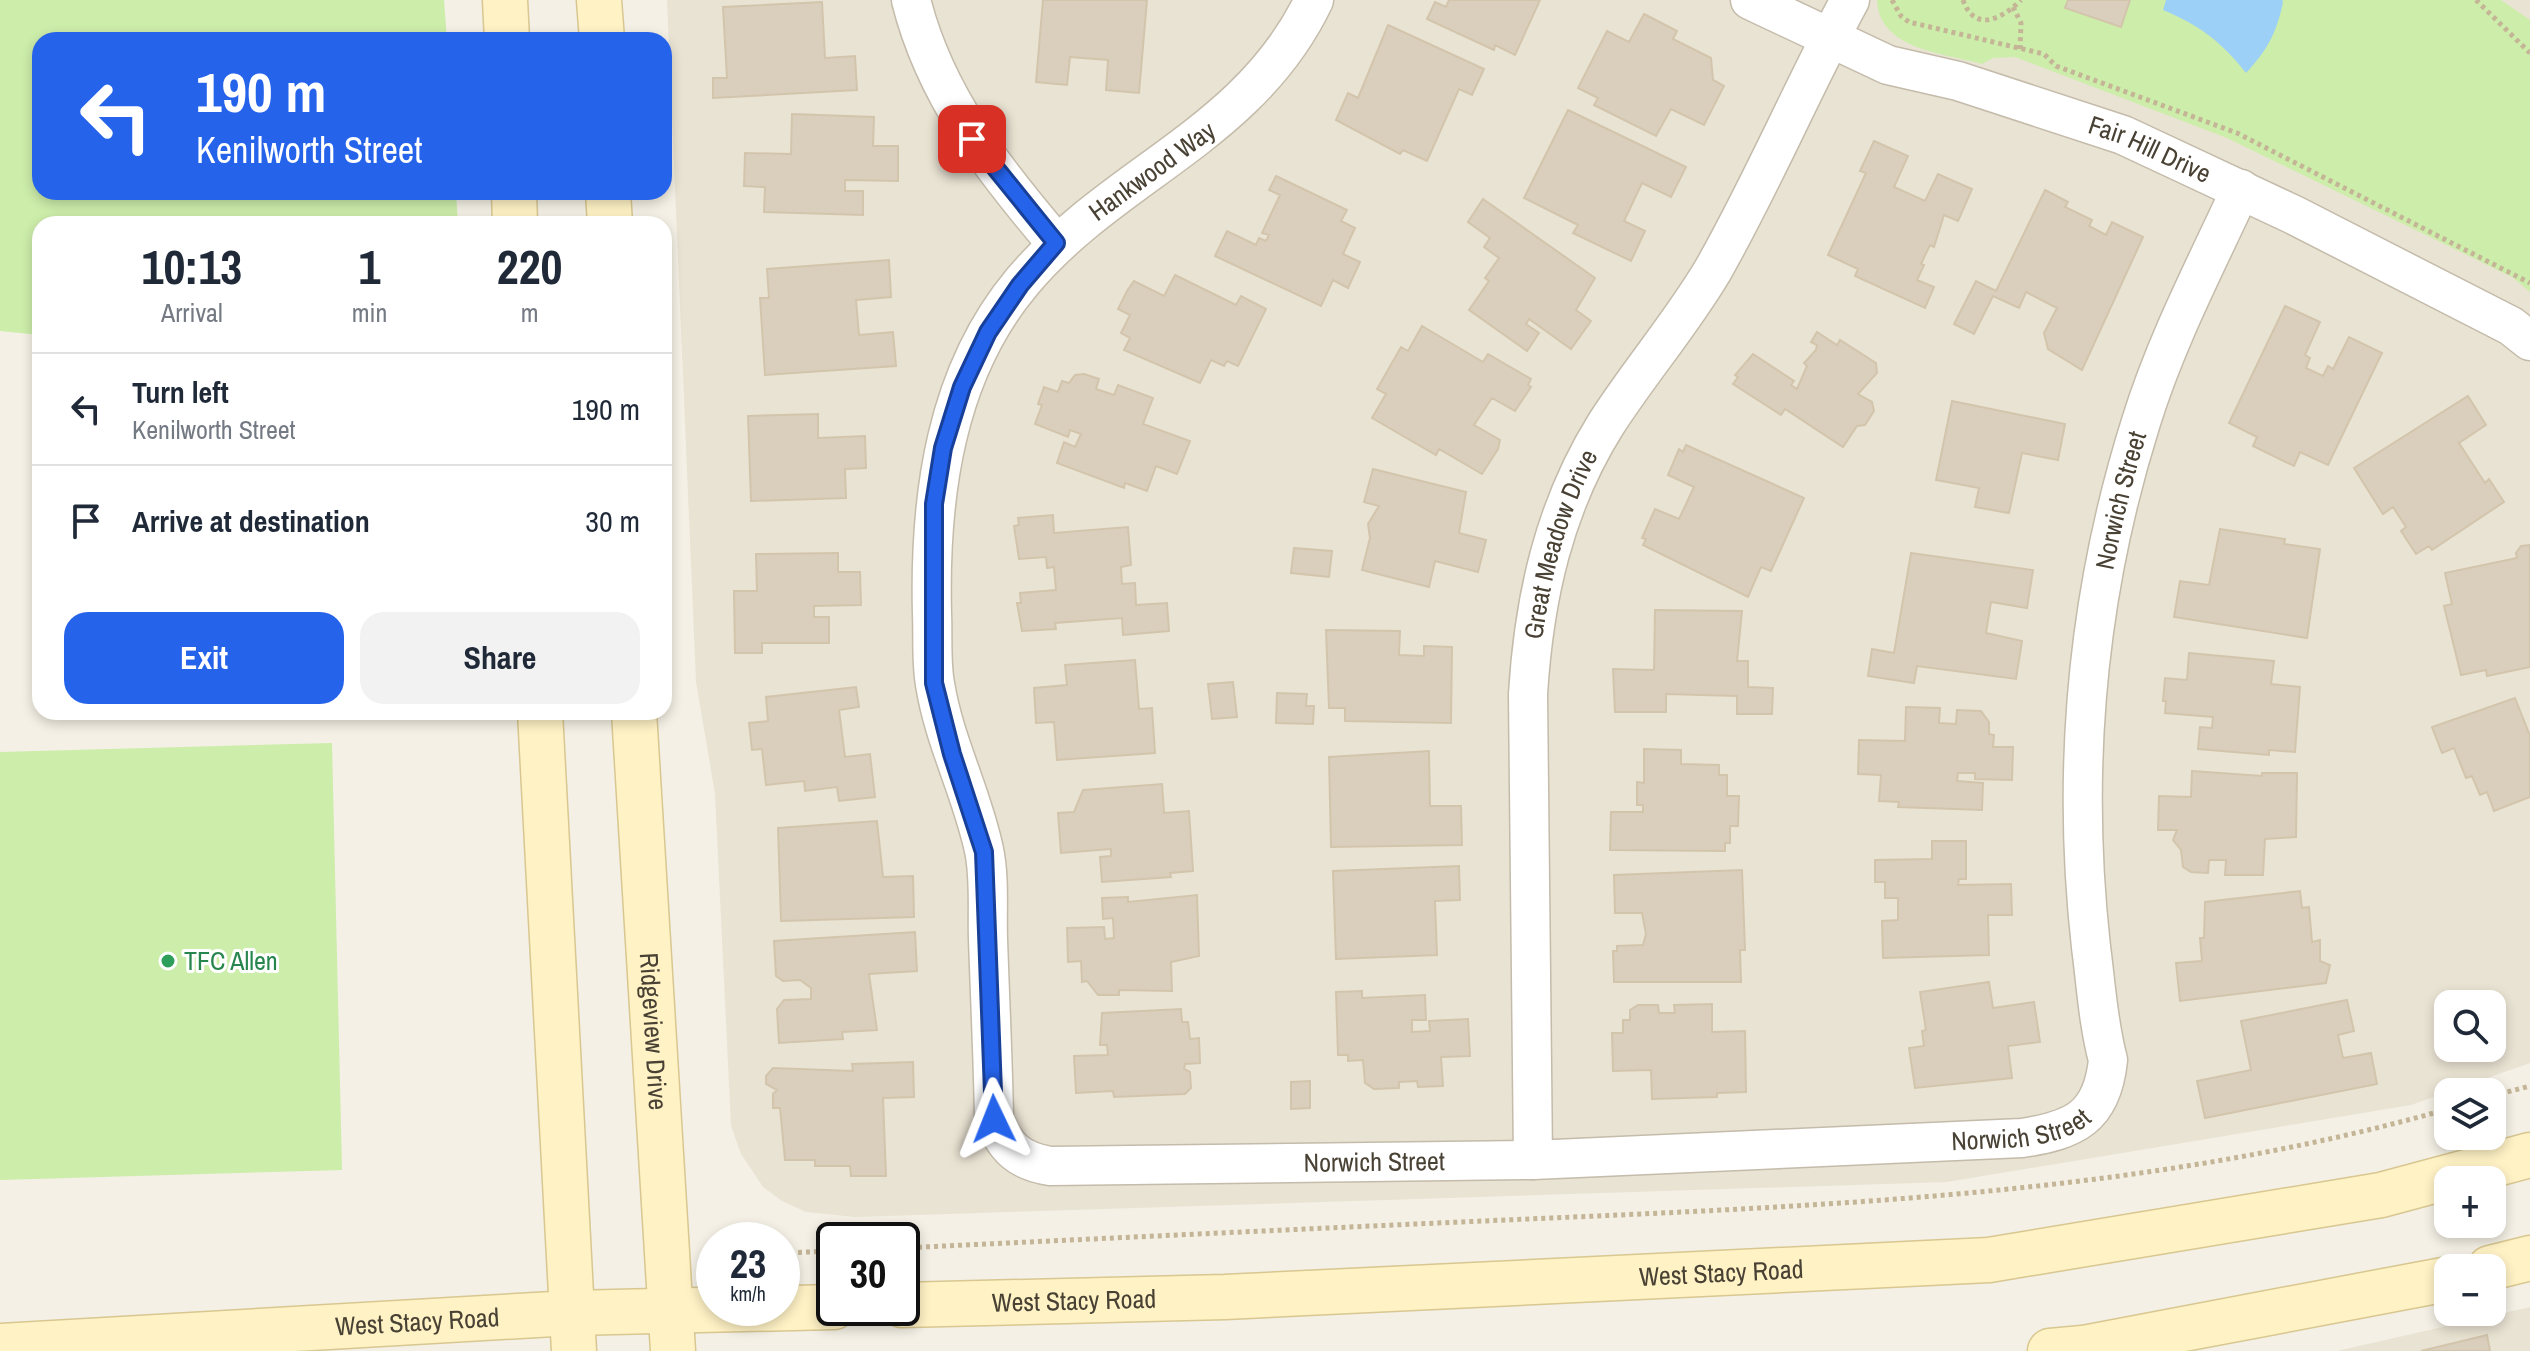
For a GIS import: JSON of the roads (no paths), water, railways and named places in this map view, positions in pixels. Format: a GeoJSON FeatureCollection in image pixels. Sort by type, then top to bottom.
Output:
{"type":"FeatureCollection","features":[{"type":"Feature","properties":{"kind":"main road"},"geometry":{"type":"LineString","coordinates":[[505,0],[507,32]]}},
{"type":"Feature","properties":{"kind":"main road"},"geometry":{"type":"LineString","coordinates":[[599,0],[601,32]]}},
{"type":"Feature","properties":{"kind":"main road"},"geometry":{"type":"LineString","coordinates":[[540,720],[573,1332]]}},
{"type":"Feature","properties":{"kind":"main road","name":"Ridgeview Drive"},"geometry":{"type":"LineString","coordinates":[[634,720],[671,1332]]}},
{"type":"Feature","properties":{"kind":"main road","name":"West Stacy Road"},"geometry":{"type":"LineString","coordinates":[[920,1305],[1225,1297],[1989,1260],[2381,1195],[2530,1155]]}},
{"type":"Feature","properties":{"kind":"main road"},"geometry":{"type":"LineString","coordinates":[[2506,1264],[2530,1258]]}},
{"type":"Feature","properties":{"kind":"main road"},"geometry":{"type":"LineString","coordinates":[[2050,1351],[2098,1345],[2434,1282]]}},
{"type":"Feature","properties":{"kind":"main road","name":"West Stacy Road"},"geometry":{"type":"LineString","coordinates":[[0,1346],[671,1332],[816,1310]]}},
{"type":"Feature","properties":{"kind":"street"},"geometry":{"type":"LineString","coordinates":[[911,0],[922,43],[972,139],[1056,243]]}},
{"type":"Feature","properties":{"kind":"street","name":"Hankwood Way"},"geometry":{"type":"LineString","coordinates":[[1001,1137],[994,1119],[984,852],[952,754],[934,683],[934,504],[943,448],[968,374],[988,332],[1020,285],[1056,243],[1221,120],[1282,56],[1314,0]]}},
{"type":"Feature","properties":{"kind":"street","name":"Fair Hill Drive"},"geometry":{"type":"LineString","coordinates":[[1750,0],[1888,65],[1958,81],[2123,135],[2241,189],[2511,326],[2530,341]]}},
{"type":"Feature","properties":{"kind":"street","name":"Great Meadow Drive"},"geometry":{"type":"LineString","coordinates":[[1533,1160],[1528,694],[1532,630],[1545,563],[1583,464],[1607,422],[1706,281],[1746,212],[1850,0]]}},
{"type":"Feature","properties":{"kind":"street","name":"Norwich Street"},"geometry":{"type":"LineString","coordinates":[[1001,1137],[1022,1158],[1050,1166],[1533,1160],[2022,1138],[2060,1132],[2080,1121],[2096,1104],[2105,1083],[2108,1060],[2085,889],[2082,765],[2095,605],[2141,419],[2179,322],[2241,189]]}},
{"type":"Feature","properties":{"kind":"water"},"geometry":{"type":"Polygon","coordinates":[[[2166,0],[2283,2],[2270,40],[2246,73],[2209,36],[2163,10],[2166,0]]]}},
{"type":"Feature","properties":{"kind":"place","name":"TFC Allen"},"geometry":{"type":"Point","coordinates":[168,961]}}]}
